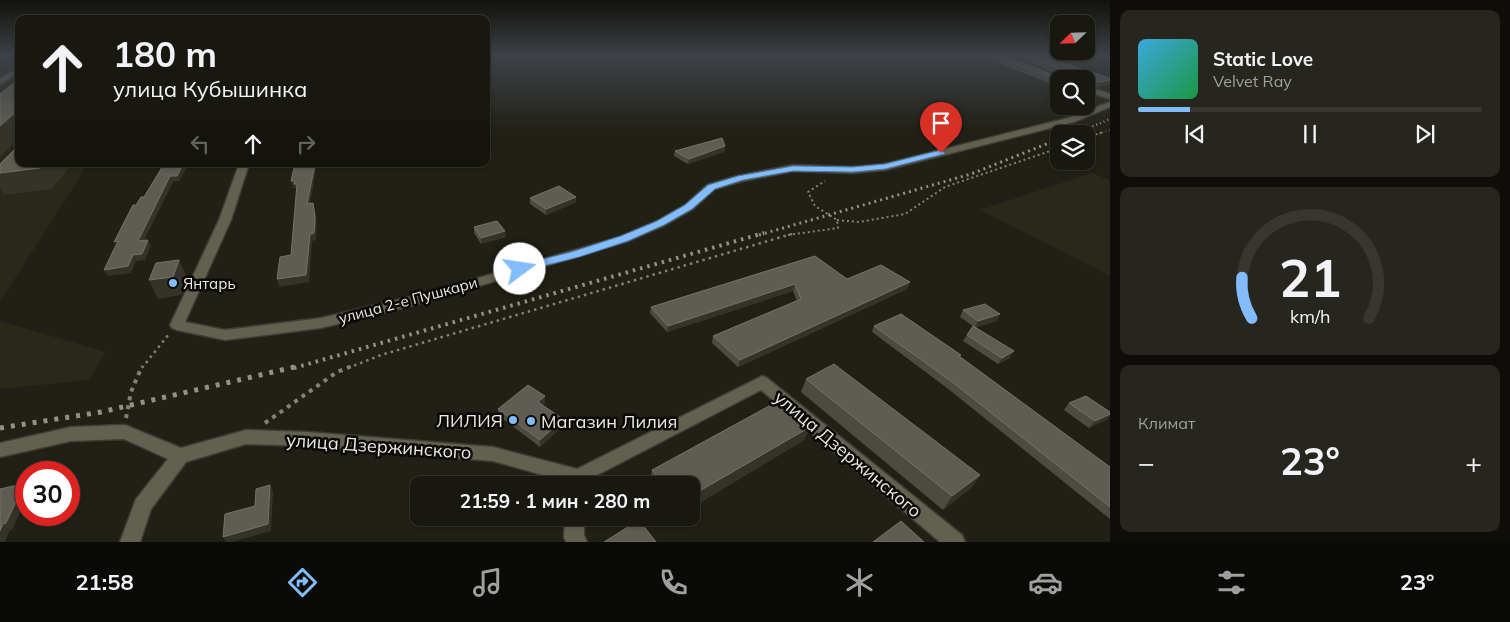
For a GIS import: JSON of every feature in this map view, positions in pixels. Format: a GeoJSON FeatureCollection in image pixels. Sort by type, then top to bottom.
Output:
{"type":"FeatureCollection","features":[{"type":"Feature","properties":{"kind":"street"},"geometry":{"type":"LineString","coordinates":[[1095,91],[1110,97]]}},
{"type":"Feature","properties":{"kind":"street","name":"улица 2-е Пушкари"},"geometry":{"type":"LineString","coordinates":[[177,325],[225,335],[321,323],[421,299],[624,239],[661,223],[688,207],[711,187],[741,178],[793,168],[843,169],[885,167],[1071,120],[1110,104]]}},
{"type":"Feature","properties":{"kind":"street"},"geometry":{"type":"LineString","coordinates":[[177,325],[225,220],[243,167]]}},
{"type":"Feature","properties":{"kind":"street","name":"улица Дзержинского"},"geometry":{"type":"LineString","coordinates":[[587,476],[762,382],[955,542]]}},
{"type":"Feature","properties":{"kind":"street"},"geometry":{"type":"LineString","coordinates":[[0,450],[71,434],[125,432],[180,456],[143,505],[130,542]]}},
{"type":"Feature","properties":{"kind":"street","name":"улица Дзержинского"},"geometry":{"type":"LineString","coordinates":[[180,456],[246,437],[308,439],[493,454],[562,476]]}},
{"type":"Feature","properties":{"kind":"street"},"geometry":{"type":"LineString","coordinates":[[575,526],[574,538],[577,542]]}},
{"type":"Feature","properties":{"kind":"path"},"geometry":{"type":"LineString","coordinates":[[1095,135],[1110,130]]}},
{"type":"Feature","properties":{"kind":"path"},"geometry":{"type":"LineString","coordinates":[[843,169],[808,192],[815,206],[837,220],[859,222],[905,214],[945,187],[1050,151]]}},
{"type":"Feature","properties":{"kind":"path"},"geometry":{"type":"LineString","coordinates":[[246,437],[337,372],[381,355],[790,234],[823,232],[838,228],[837,220]]}},
{"type":"Feature","properties":{"kind":"path"},"geometry":{"type":"LineString","coordinates":[[125,432],[127,406],[132,384],[143,362],[177,325]]}},
{"type":"Feature","properties":{"kind":"shaded area"},"geometry":{"type":"Polygon","coordinates":[[[0,81],[15,81],[15,167],[86,167],[0,302],[0,81]]]}},
{"type":"Feature","properties":{"kind":"shaded area"},"geometry":{"type":"Polygon","coordinates":[[[1092,173],[1110,180],[1110,276],[980,210],[1092,173]]]}},
{"type":"Feature","properties":{"kind":"shaded area"},"geometry":{"type":"Polygon","coordinates":[[[0,321],[106,352],[89,380],[0,389],[0,321]]]}},
{"type":"Feature","properties":{"kind":"building"},"geometry":{"type":"Polygon","coordinates":[[[15,82],[15,113],[0,126],[0,94],[15,82]]]}},
{"type":"Feature","properties":{"kind":"building"},"geometry":{"type":"Polygon","coordinates":[[[722,138],[725,146],[689,159],[675,151],[722,138]]]}},
{"type":"Feature","properties":{"kind":"building"},"geometry":{"type":"Polygon","coordinates":[[[15,149],[15,167],[41,167],[0,173],[0,164],[15,149]]]}},
{"type":"Feature","properties":{"kind":"building"},"geometry":{"type":"Polygon","coordinates":[[[162,167],[182,167],[177,176],[170,176],[138,241],[148,240],[142,254],[133,255],[128,266],[104,270],[118,241],[114,242],[133,205],[136,205],[141,197],[144,197],[162,167]]]}},
{"type":"Feature","properties":{"kind":"building"},"geometry":{"type":"Polygon","coordinates":[[[294,167],[314,167],[307,204],[313,203],[315,217],[314,233],[310,234],[306,275],[277,279],[280,257],[291,255],[297,184],[294,184],[295,181],[291,181],[294,167]]]}},
{"type":"Feature","properties":{"kind":"building"},"geometry":{"type":"Polygon","coordinates":[[[559,186],[576,197],[546,209],[530,198],[559,186]]]}},
{"type":"Feature","properties":{"kind":"building"},"geometry":{"type":"Polygon","coordinates":[[[497,221],[505,231],[481,238],[474,227],[497,221]]]}},
{"type":"Feature","properties":{"kind":"building"},"geometry":{"type":"Polygon","coordinates":[[[815,256],[847,279],[881,265],[910,282],[740,360],[713,336],[801,299],[795,284],[668,326],[651,307],[815,256]]]}},
{"type":"Feature","properties":{"kind":"building"},"geometry":{"type":"Polygon","coordinates":[[[179,260],[173,277],[149,280],[156,263],[179,260]]]}},
{"type":"Feature","properties":{"kind":"building"},"geometry":{"type":"Polygon","coordinates":[[[985,304],[1000,314],[978,321],[963,310],[985,304]]]}},
{"type":"Feature","properties":{"kind":"building"},"geometry":{"type":"Polygon","coordinates":[[[901,314],[961,355],[959,356],[1110,467],[1110,507],[951,381],[874,326],[901,314]]]}},
{"type":"Feature","properties":{"kind":"building"},"geometry":{"type":"Polygon","coordinates":[[[973,326],[1014,351],[1002,358],[967,335],[973,326]]]}},
{"type":"Feature","properties":{"kind":"building"},"geometry":{"type":"Polygon","coordinates":[[[834,364],[980,475],[952,496],[806,379],[834,364]]]}},
{"type":"Feature","properties":{"kind":"building","name":"Магазин Лилия"},"geometry":{"type":"Polygon","coordinates":[[[528,385],[545,396],[538,402],[563,419],[540,440],[498,409],[528,385]]]}},
{"type":"Feature","properties":{"kind":"building"},"geometry":{"type":"Polygon","coordinates":[[[1086,396],[1110,412],[1110,414],[1095,421],[1069,403],[1086,396]]]}},
{"type":"Feature","properties":{"kind":"building"},"geometry":{"type":"Polygon","coordinates":[[[780,400],[810,427],[700,491],[700,476],[657,476],[652,470],[780,400]]]}},
{"type":"Feature","properties":{"kind":"building"},"geometry":{"type":"Polygon","coordinates":[[[270,485],[268,524],[223,537],[225,514],[255,506],[256,489],[270,485]]]}},
{"type":"Feature","properties":{"kind":"building"},"geometry":{"type":"Polygon","coordinates":[[[15,486],[15,504],[0,531],[0,489],[15,486]]]}},
{"type":"Feature","properties":{"kind":"building"},"geometry":{"type":"Polygon","coordinates":[[[901,521],[924,542],[873,542],[901,521]]]}},
{"type":"Feature","properties":{"kind":"building"},"geometry":{"type":"Polygon","coordinates":[[[629,526],[644,526],[656,542],[604,542],[629,526]]]}},
{"type":"Feature","properties":{"kind":"railway"},"geometry":{"type":"LineString","coordinates":[[1095,125],[1110,119]]}},
{"type":"Feature","properties":{"kind":"railway"},"geometry":{"type":"LineString","coordinates":[[759,235],[971,174],[1050,143]]}},
{"type":"Feature","properties":{"kind":"railway"},"geometry":{"type":"LineString","coordinates":[[294,368],[764,233]]}},
{"type":"Feature","properties":{"kind":"railway"},"geometry":{"type":"LineString","coordinates":[[0,428],[101,412],[299,366]]}},
{"type":"Feature","properties":{"kind":"place","name":"Янтарь"},"geometry":{"type":"Point","coordinates":[173,283]}},
{"type":"Feature","properties":{"kind":"place","name":"ЛИЛИЯ"},"geometry":{"type":"Point","coordinates":[513,420]}},
{"type":"Feature","properties":{"kind":"place","name":"Магазин Лилия"},"geometry":{"type":"Point","coordinates":[531,421]}},
{"type":"Feature","properties":{"kind":"route"},"geometry":{"type":"LineString","coordinates":[[520,269],[575,255],[624,239],[661,223],[688,207],[711,187],[741,178],[793,168],[853,170],[885,167],[941,153]]}}]}
